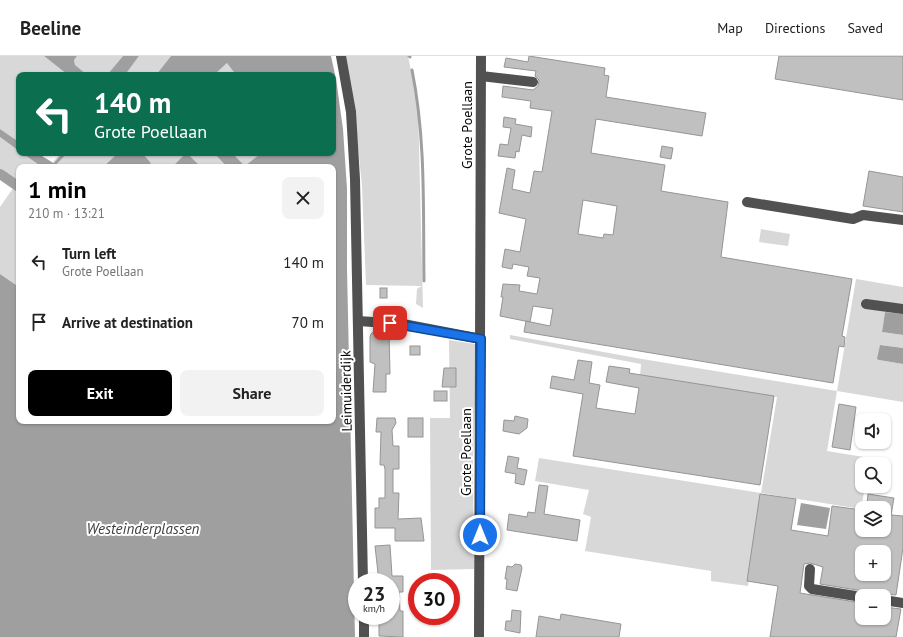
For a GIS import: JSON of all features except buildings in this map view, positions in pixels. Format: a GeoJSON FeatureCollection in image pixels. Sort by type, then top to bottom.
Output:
{"type":"FeatureCollection","features":[{"type":"Feature","properties":{"kind":"street","name":"Leimuiderdijk"},"geometry":{"type":"LineString","coordinates":[[341,56],[350,100],[353,130],[363,573]]}},
{"type":"Feature","properties":{"kind":"street","name":"Grote Poellaan"},"geometry":{"type":"LineString","coordinates":[[479,637],[481,56]]}},
{"type":"Feature","properties":{"kind":"street"},"geometry":{"type":"LineString","coordinates":[[481,76],[533,82]]}},
{"type":"Feature","properties":{"kind":"street"},"geometry":{"type":"LineString","coordinates":[[747,202],[853,219],[863,215],[903,220]]}},
{"type":"Feature","properties":{"kind":"street"},"geometry":{"type":"LineString","coordinates":[[866,304],[903,310]]}},
{"type":"Feature","properties":{"kind":"street"},"geometry":{"type":"LineString","coordinates":[[358,321],[403,324],[481,339]]}},
{"type":"Feature","properties":{"kind":"street"},"geometry":{"type":"LineString","coordinates":[[810,569],[808,580],[809,586],[812,589],[855,596]]}},
{"type":"Feature","properties":{"kind":"street"},"geometry":{"type":"LineString","coordinates":[[891,601],[903,603]]}},
{"type":"Feature","properties":{"kind":"street"},"geometry":{"type":"LineString","coordinates":[[364,625],[364,637]]}},
{"type":"Feature","properties":{"kind":"shaded area"},"geometry":{"type":"Polygon","coordinates":[[[0,56],[44,56],[64,72],[16,72],[16,140],[0,129],[0,56]]]}},
{"type":"Feature","properties":{"kind":"shaded area"},"geometry":{"type":"Polygon","coordinates":[[[77,56],[123,56],[110,72],[83,72],[75,66],[74,60],[77,56]]]}},
{"type":"Feature","properties":{"kind":"shaded area"},"geometry":{"type":"Polygon","coordinates":[[[139,56],[171,56],[158,72],[127,72],[139,56]]]}},
{"type":"Feature","properties":{"kind":"shaded area"},"geometry":{"type":"Polygon","coordinates":[[[345,56],[408,56],[418,105],[423,308],[416,304],[417,289],[422,286],[366,285],[362,186],[355,118],[345,56]]]}},
{"type":"Feature","properties":{"kind":"shaded area"},"geometry":{"type":"Polygon","coordinates":[[[227,63],[234,72],[217,72],[227,63]]]}},
{"type":"Feature","properties":{"kind":"shaded area"},"geometry":{"type":"Polygon","coordinates":[[[0,137],[16,149],[16,156],[26,156],[38,164],[16,164],[16,184],[0,173],[0,137]]]}},
{"type":"Feature","properties":{"kind":"shaded area"},"geometry":{"type":"Polygon","coordinates":[[[58,156],[115,156],[106,164],[56,164],[53,162],[58,156]]]}},
{"type":"Feature","properties":{"kind":"shaded area"},"geometry":{"type":"Polygon","coordinates":[[[145,156],[183,156],[175,164],[150,164],[151,163],[145,156]]]}},
{"type":"Feature","properties":{"kind":"shaded area"},"geometry":{"type":"Polygon","coordinates":[[[190,156],[217,156],[224,164],[198,164],[190,156]]]}},
{"type":"Feature","properties":{"kind":"shaded area"},"geometry":{"type":"Polygon","coordinates":[[[235,156],[257,156],[247,164],[243,164],[235,156]]]}},
{"type":"Feature","properties":{"kind":"shaded area"},"geometry":{"type":"Polygon","coordinates":[[[16,184],[16,285],[0,274],[0,207],[16,184]]]}},
{"type":"Feature","properties":{"kind":"shaded area"},"geometry":{"type":"Polygon","coordinates":[[[761,229],[790,234],[788,246],[759,242],[761,229]]]}},
{"type":"Feature","properties":{"kind":"shaded area"},"geometry":{"type":"Polygon","coordinates":[[[856,279],[903,287],[903,314],[885,312],[882,332],[903,335],[903,348],[880,345],[879,360],[903,364],[903,402],[837,391],[856,279]]]}},
{"type":"Feature","properties":{"kind":"shaded area"},"geometry":{"type":"Polygon","coordinates":[[[510,335],[642,359],[837,391],[827,451],[864,457],[855,457],[855,493],[864,493],[862,501],[855,501],[855,508],[761,493],[777,397],[640,376],[641,364],[510,339],[510,335]]]}},
{"type":"Feature","properties":{"kind":"shaded area"},"geometry":{"type":"Polygon","coordinates":[[[449,340],[475,344],[477,348],[473,461],[474,569],[431,570],[430,418],[450,418],[449,340]]]}},
{"type":"Feature","properties":{"kind":"shaded area"},"geometry":{"type":"Polygon","coordinates":[[[539,458],[761,493],[748,586],[711,581],[711,571],[585,551],[591,517],[583,514],[589,490],[535,481],[539,458]]]}},
{"type":"Feature","properties":{"kind":"water"},"geometry":{"type":"Polygon","coordinates":[[[44,56],[77,56],[74,60],[75,65],[83,72],[64,72],[44,56]]]}},
{"type":"Feature","properties":{"kind":"water"},"geometry":{"type":"Polygon","coordinates":[[[123,56],[139,56],[127,72],[110,72],[123,56]]]}},
{"type":"Feature","properties":{"kind":"water","name":"Westeinderplassen"},"geometry":{"type":"Polygon","coordinates":[[[171,56],[331,56],[334,72],[234,72],[227,63],[217,72],[158,72],[171,56]]]}},
{"type":"Feature","properties":{"kind":"water","name":"Westeinderplassen"},"geometry":{"type":"Polygon","coordinates":[[[336,79],[343,129],[347,189],[347,269],[354,573],[348,573],[348,625],[355,625],[355,637],[0,637],[0,274],[16,285],[16,424],[336,424],[336,164],[247,164],[257,156],[336,156],[336,79]]]}},
{"type":"Feature","properties":{"kind":"water"},"geometry":{"type":"Polygon","coordinates":[[[0,129],[16,140],[16,149],[0,137],[0,129]]]}},
{"type":"Feature","properties":{"kind":"water"},"geometry":{"type":"Polygon","coordinates":[[[26,156],[42,156],[55,164],[38,164],[26,156]]]}},
{"type":"Feature","properties":{"kind":"water"},"geometry":{"type":"Polygon","coordinates":[[[115,156],[145,156],[151,163],[150,164],[106,164],[115,156]]]}},
{"type":"Feature","properties":{"kind":"water"},"geometry":{"type":"Polygon","coordinates":[[[183,156],[190,156],[198,164],[175,164],[183,156]]]}},
{"type":"Feature","properties":{"kind":"water","name":"Westeinderplassen"},"geometry":{"type":"Polygon","coordinates":[[[217,156],[235,156],[243,164],[224,164],[217,156]]]}},
{"type":"Feature","properties":{"kind":"water"},"geometry":{"type":"Polygon","coordinates":[[[885,312],[903,314],[903,335],[882,332],[885,312]]]}},
{"type":"Feature","properties":{"kind":"water"},"geometry":{"type":"Polygon","coordinates":[[[880,345],[903,348],[903,364],[877,359],[880,345]]]}},
{"type":"Feature","properties":{"kind":"water"},"geometry":{"type":"Polygon","coordinates":[[[801,503],[830,508],[826,529],[797,525],[801,503]]]}},
{"type":"Feature","properties":{"kind":"waterway"},"geometry":{"type":"LineString","coordinates":[[412,70],[420,122],[422,149],[424,281]]}},
{"type":"Feature","properties":{"kind":"waterway"},"geometry":{"type":"LineString","coordinates":[[55,164],[62,156]]}},
{"type":"Feature","properties":{"kind":"waterway"},"geometry":{"type":"LineString","coordinates":[[0,174],[16,185]]}},
{"type":"Feature","properties":{"kind":"route"},"geometry":{"type":"LineString","coordinates":[[390,323],[403,324],[481,339],[480,535]]}}]}
